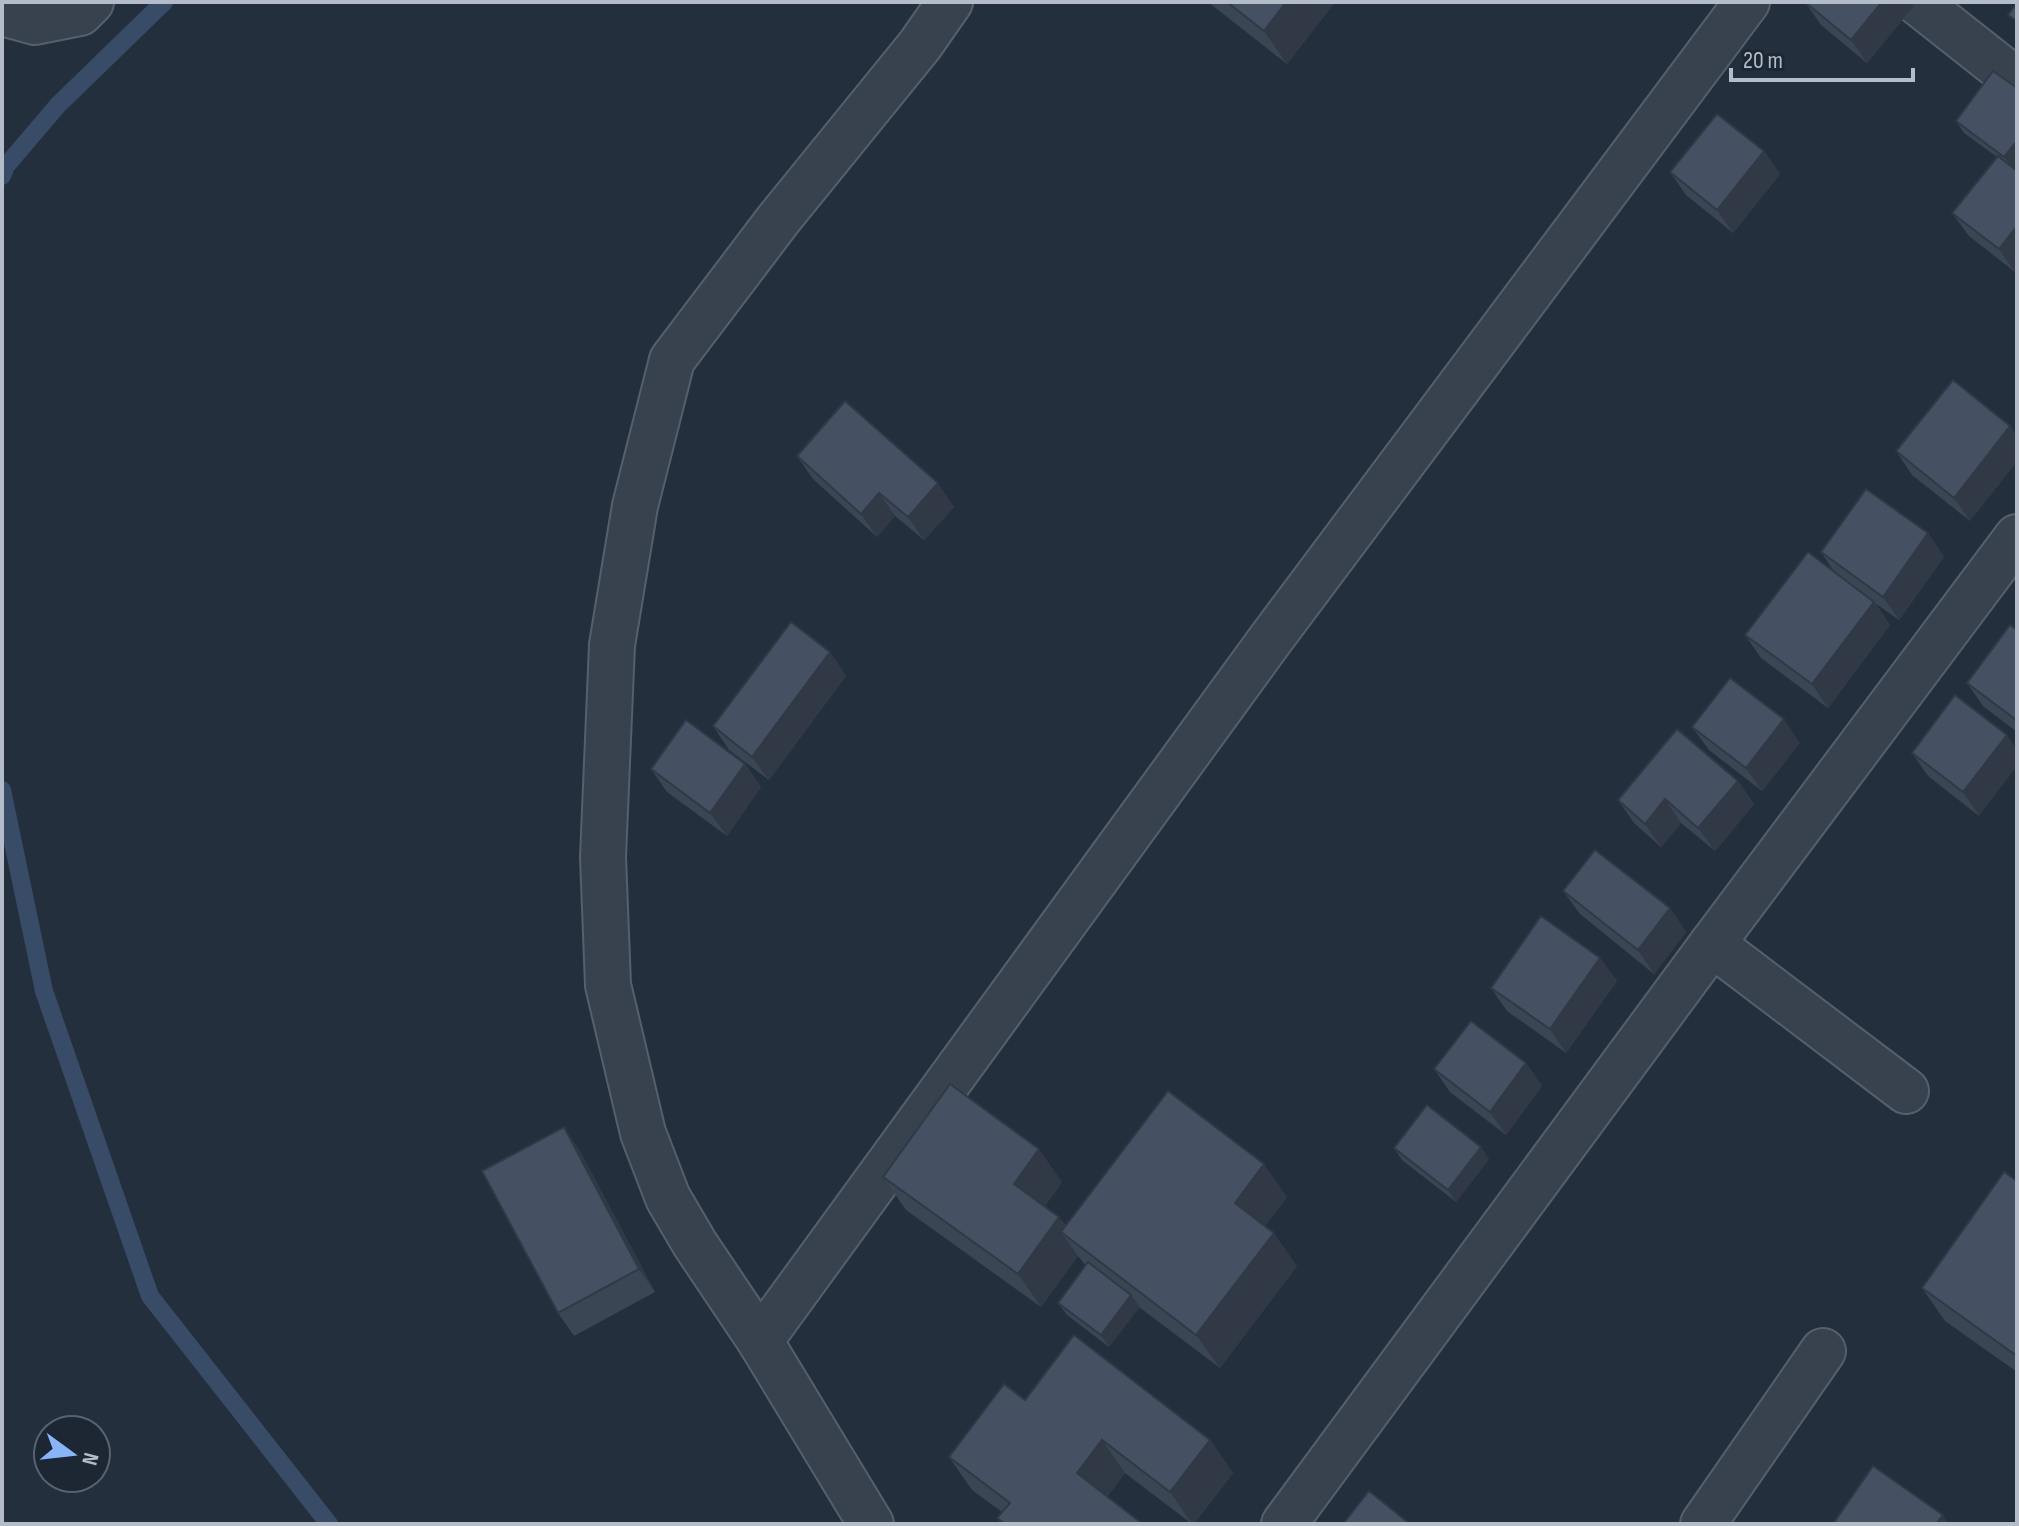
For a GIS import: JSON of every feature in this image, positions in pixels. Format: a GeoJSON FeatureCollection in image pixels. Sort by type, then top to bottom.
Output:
{"type":"FeatureCollection","features":[{"type":"Feature","properties":{"kind":"street"},"geometry":{"type":"LineString","coordinates":[[2,13],[35,22],[80,13],[91,2]]}},
{"type":"Feature","properties":{"kind":"street"},"geometry":{"type":"LineString","coordinates":[[871,1524],[760,1341],[668,1198],[643,1133],[608,985],[603,857],[612,645],[635,506],[672,360],[778,220],[920,45],[950,2]]}},
{"type":"Feature","properties":{"kind":"street"},"geometry":{"type":"LineString","coordinates":[[760,1341],[1270,640],[1747,2]]}},
{"type":"Feature","properties":{"kind":"street"},"geometry":{"type":"LineString","coordinates":[[1917,2],[2017,81]]}},
{"type":"Feature","properties":{"kind":"street"},"geometry":{"type":"LineString","coordinates":[[1284,1524],[2017,537]]}},
{"type":"Feature","properties":{"kind":"street"},"geometry":{"type":"LineString","coordinates":[[1712,944],[1906,1091]]}},
{"type":"Feature","properties":{"kind":"street"},"geometry":{"type":"LineString","coordinates":[[1703,1524],[1823,1351]]}},
{"type":"Feature","properties":{"kind":"building"},"geometry":{"type":"Polygon","coordinates":[[[1227,2],[1286,2],[1264,31],[1227,2]]]}},
{"type":"Feature","properties":{"kind":"building"},"geometry":{"type":"Polygon","coordinates":[[[1805,2],[1882,2],[1851,40],[1805,2]]]}},
{"type":"Feature","properties":{"kind":"building"},"geometry":{"type":"Polygon","coordinates":[[[2017,3],[2017,21],[2008,15],[2017,3]]]}},
{"type":"Feature","properties":{"kind":"building"},"geometry":{"type":"Polygon","coordinates":[[[1993,71],[2017,88],[2017,141],[2004,157],[1956,121],[1993,71]]]}},
{"type":"Feature","properties":{"kind":"building"},"geometry":{"type":"Polygon","coordinates":[[[1717,114],[1764,151],[1717,210],[1670,172],[1717,114]]]}},
{"type":"Feature","properties":{"kind":"building"},"geometry":{"type":"Polygon","coordinates":[[[1998,156],[2017,171],[2017,226],[1999,249],[1952,213],[1998,156]]]}},
{"type":"Feature","properties":{"kind":"building"},"geometry":{"type":"Polygon","coordinates":[[[1953,380],[2010,426],[1954,498],[1896,451],[1953,380]]]}},
{"type":"Feature","properties":{"kind":"building"},"geometry":{"type":"Polygon","coordinates":[[[845,401],[938,483],[908,517],[879,493],[861,514],[797,456],[845,401]]]}},
{"type":"Feature","properties":{"kind":"building"},"geometry":{"type":"Polygon","coordinates":[[[1866,489],[1928,533],[1883,597],[1821,552],[1866,489]]]}},
{"type":"Feature","properties":{"kind":"building"},"geometry":{"type":"Polygon","coordinates":[[[1808,552],[1874,602],[1812,684],[1745,635],[1808,552]]]}},
{"type":"Feature","properties":{"kind":"building"},"geometry":{"type":"Polygon","coordinates":[[[791,622],[830,652],[752,757],[713,726],[791,622]]]}},
{"type":"Feature","properties":{"kind":"building"},"geometry":{"type":"Polygon","coordinates":[[[2010,625],[2017,630],[2015,719],[1967,683],[2010,625]]]}},
{"type":"Feature","properties":{"kind":"building"},"geometry":{"type":"Polygon","coordinates":[[[1730,678],[1784,719],[1746,768],[1692,727],[1730,678]]]}},
{"type":"Feature","properties":{"kind":"building"},"geometry":{"type":"Polygon","coordinates":[[[1955,695],[2007,735],[1963,792],[1912,753],[1955,695]]]}},
{"type":"Feature","properties":{"kind":"building"},"geometry":{"type":"Polygon","coordinates":[[[686,720],[745,764],[710,813],[651,769],[686,720]]]}},
{"type":"Feature","properties":{"kind":"building"},"geometry":{"type":"Polygon","coordinates":[[[1677,729],[1738,781],[1698,828],[1665,799],[1645,824],[1618,800],[1677,729]]]}},
{"type":"Feature","properties":{"kind":"building"},"geometry":{"type":"Polygon","coordinates":[[[1595,850],[1670,908],[1638,950],[1563,891],[1595,850]]]}},
{"type":"Feature","properties":{"kind":"building"},"geometry":{"type":"Polygon","coordinates":[[[1541,916],[1600,958],[1550,1029],[1491,988],[1541,916]]]}},
{"type":"Feature","properties":{"kind":"building"},"geometry":{"type":"Polygon","coordinates":[[[1471,1021],[1526,1063],[1490,1112],[1434,1069],[1471,1021]]]}},
{"type":"Feature","properties":{"kind":"building"},"geometry":{"type":"Polygon","coordinates":[[[950,1084],[1039,1149],[1014,1184],[1059,1217],[1018,1274],[883,1177],[950,1084]]]}},
{"type":"Feature","properties":{"kind":"building"},"geometry":{"type":"Polygon","coordinates":[[[1168,1091],[1264,1164],[1235,1203],[1274,1233],[1196,1335],[1061,1232],[1168,1091]]]}},
{"type":"Feature","properties":{"kind":"building"},"geometry":{"type":"Polygon","coordinates":[[[1427,1105],[1481,1147],[1448,1190],[1394,1148],[1427,1105]]]}},
{"type":"Feature","properties":{"kind":"building"},"geometry":{"type":"Polygon","coordinates":[[[564,1127],[639,1269],[558,1313],[482,1171],[564,1127]]]}},
{"type":"Feature","properties":{"kind":"building"},"geometry":{"type":"Polygon","coordinates":[[[2004,1172],[2017,1181],[2017,1356],[1922,1288],[2004,1172]]]}},
{"type":"Feature","properties":{"kind":"building"},"geometry":{"type":"Polygon","coordinates":[[[1088,1262],[1131,1295],[1101,1335],[1058,1303],[1088,1262]]]}},
{"type":"Feature","properties":{"kind":"building"},"geometry":{"type":"Polygon","coordinates":[[[1074,1335],[1210,1440],[1170,1492],[1102,1440],[1077,1473],[1139,1524],[1005,1524],[997,1518],[1010,1503],[949,1457],[1004,1384],[1025,1400],[1074,1335]]]}},
{"type":"Feature","properties":{"kind":"building"},"geometry":{"type":"Polygon","coordinates":[[[1873,1466],[1943,1515],[1936,1524],[1833,1524],[1873,1466]]]}},
{"type":"Feature","properties":{"kind":"building"},"geometry":{"type":"Polygon","coordinates":[[[1369,1491],[1410,1524],[1343,1524],[1369,1491]]]}},
{"type":"Feature","properties":{"kind":"waterway"},"geometry":{"type":"LineString","coordinates":[[2,176],[6,166],[58,105],[164,2]]}},
{"type":"Feature","properties":{"kind":"waterway"},"geometry":{"type":"LineString","coordinates":[[2,790],[44,991],[150,1296],[329,1524]]}}]}
